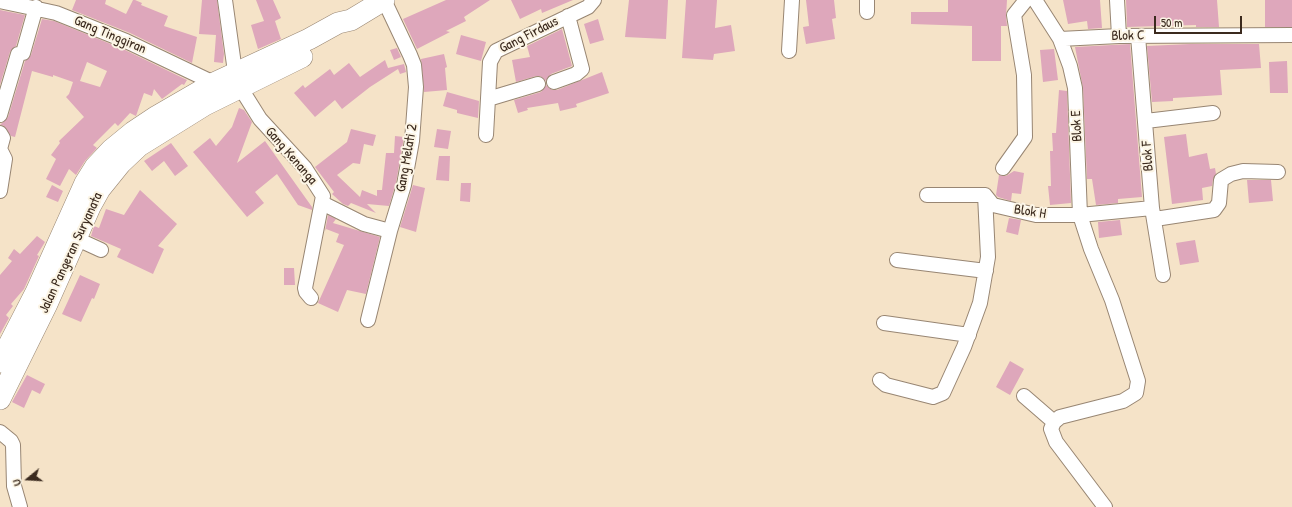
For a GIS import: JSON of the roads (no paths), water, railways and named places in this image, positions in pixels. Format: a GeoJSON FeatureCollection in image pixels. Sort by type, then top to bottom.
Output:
{"type":"FeatureCollection","features":[{"type":"Feature","properties":{"kind":"main road","name":"Jalan Pangeran Suryanata"},"geometry":{"type":"LineString","coordinates":[[0,362],[36,292],[85,183],[95,167],[133,132],[157,116],[228,84],[338,23],[352,20],[384,0]]}},
{"type":"Feature","properties":{"kind":"main road","name":"Jalan Pangeran Suryanata"},"geometry":{"type":"LineString","coordinates":[[0,399],[100,189],[121,163],[139,146],[177,121],[228,84]]}},
{"type":"Feature","properties":{"kind":"street","name":"Gang Tinggiran"},"geometry":{"type":"LineString","coordinates":[[0,0],[36,7],[56,13],[228,84]]}},
{"type":"Feature","properties":{"kind":"street"},"geometry":{"type":"LineString","coordinates":[[225,0],[228,84]]}},
{"type":"Feature","properties":{"kind":"street","name":"Gang Melati 2"},"geometry":{"type":"LineString","coordinates":[[368,320],[390,231],[404,185],[412,141],[416,87],[414,65],[384,0]]}},
{"type":"Feature","properties":{"kind":"street","name":"Gang Firdaus"},"geometry":{"type":"LineString","coordinates":[[486,135],[490,62],[496,51],[588,7],[594,0]]}},
{"type":"Feature","properties":{"kind":"street"},"geometry":{"type":"LineString","coordinates":[[789,51],[792,0]]}},
{"type":"Feature","properties":{"kind":"street"},"geometry":{"type":"LineString","coordinates":[[1003,168],[1026,137],[1024,75],[1014,15],[1026,0]]}},
{"type":"Feature","properties":{"kind":"street","name":"Blok E"},"geometry":{"type":"LineString","coordinates":[[1035,0],[1060,39],[1075,88],[1080,215],[1091,249],[1112,300],[1138,381],[1136,393],[1124,401],[1060,416],[1054,422]]}},
{"type":"Feature","properties":{"kind":"street"},"geometry":{"type":"LineString","coordinates":[[1117,0],[1119,36]]}},
{"type":"Feature","properties":{"kind":"street"},"geometry":{"type":"LineString","coordinates":[[0,115],[18,54],[23,53],[36,7]]}},
{"type":"Feature","properties":{"kind":"street"},"geometry":{"type":"LineString","coordinates":[[554,82],[576,74],[582,69],[568,16]]}},
{"type":"Feature","properties":{"kind":"street","name":"Blok C"},"geometry":{"type":"LineString","coordinates":[[1060,39],[1119,36],[1292,35]]}},
{"type":"Feature","properties":{"kind":"street","name":"Blok F"},"geometry":{"type":"LineString","coordinates":[[1138,36],[1153,214],[1163,275]]}},
{"type":"Feature","properties":{"kind":"street","name":"Gang Kenanga"},"geometry":{"type":"LineString","coordinates":[[228,84],[263,124],[305,168],[323,196],[305,288],[306,292],[311,298]]}},
{"type":"Feature","properties":{"kind":"street"},"geometry":{"type":"LineString","coordinates":[[488,99],[538,84]]}},
{"type":"Feature","properties":{"kind":"street"},"geometry":{"type":"LineString","coordinates":[[1146,121],[1213,113]]}},
{"type":"Feature","properties":{"kind":"street"},"geometry":{"type":"LineString","coordinates":[[0,134],[4,138],[0,149],[5,159],[0,191]]}},
{"type":"Feature","properties":{"kind":"street","name":"Blok H"},"geometry":{"type":"LineString","coordinates":[[985,195],[993,205],[1036,215],[1153,214],[1214,210],[1219,203],[1221,180],[1231,174],[1243,171],[1278,172]]}},
{"type":"Feature","properties":{"kind":"street"},"geometry":{"type":"LineString","coordinates":[[880,380],[886,385],[933,398],[943,393],[969,335],[980,303],[988,258],[985,195],[927,194]]}},
{"type":"Feature","properties":{"kind":"street"},"geometry":{"type":"LineString","coordinates":[[322,203],[364,224],[390,231]]}},
{"type":"Feature","properties":{"kind":"street"},"geometry":{"type":"LineString","coordinates":[[77,239],[101,250]]}},
{"type":"Feature","properties":{"kind":"street"},"geometry":{"type":"LineString","coordinates":[[897,260],[986,271]]}},
{"type":"Feature","properties":{"kind":"street"},"geometry":{"type":"LineString","coordinates":[[884,323],[969,335]]}},
{"type":"Feature","properties":{"kind":"street"},"geometry":{"type":"LineString","coordinates":[[1024,396],[1054,422],[1051,429],[1056,442],[1105,507]]}},
{"type":"Feature","properties":{"kind":"street"},"geometry":{"type":"LineString","coordinates":[[0,432],[11,441],[13,445],[14,486],[20,507]]}}]}
